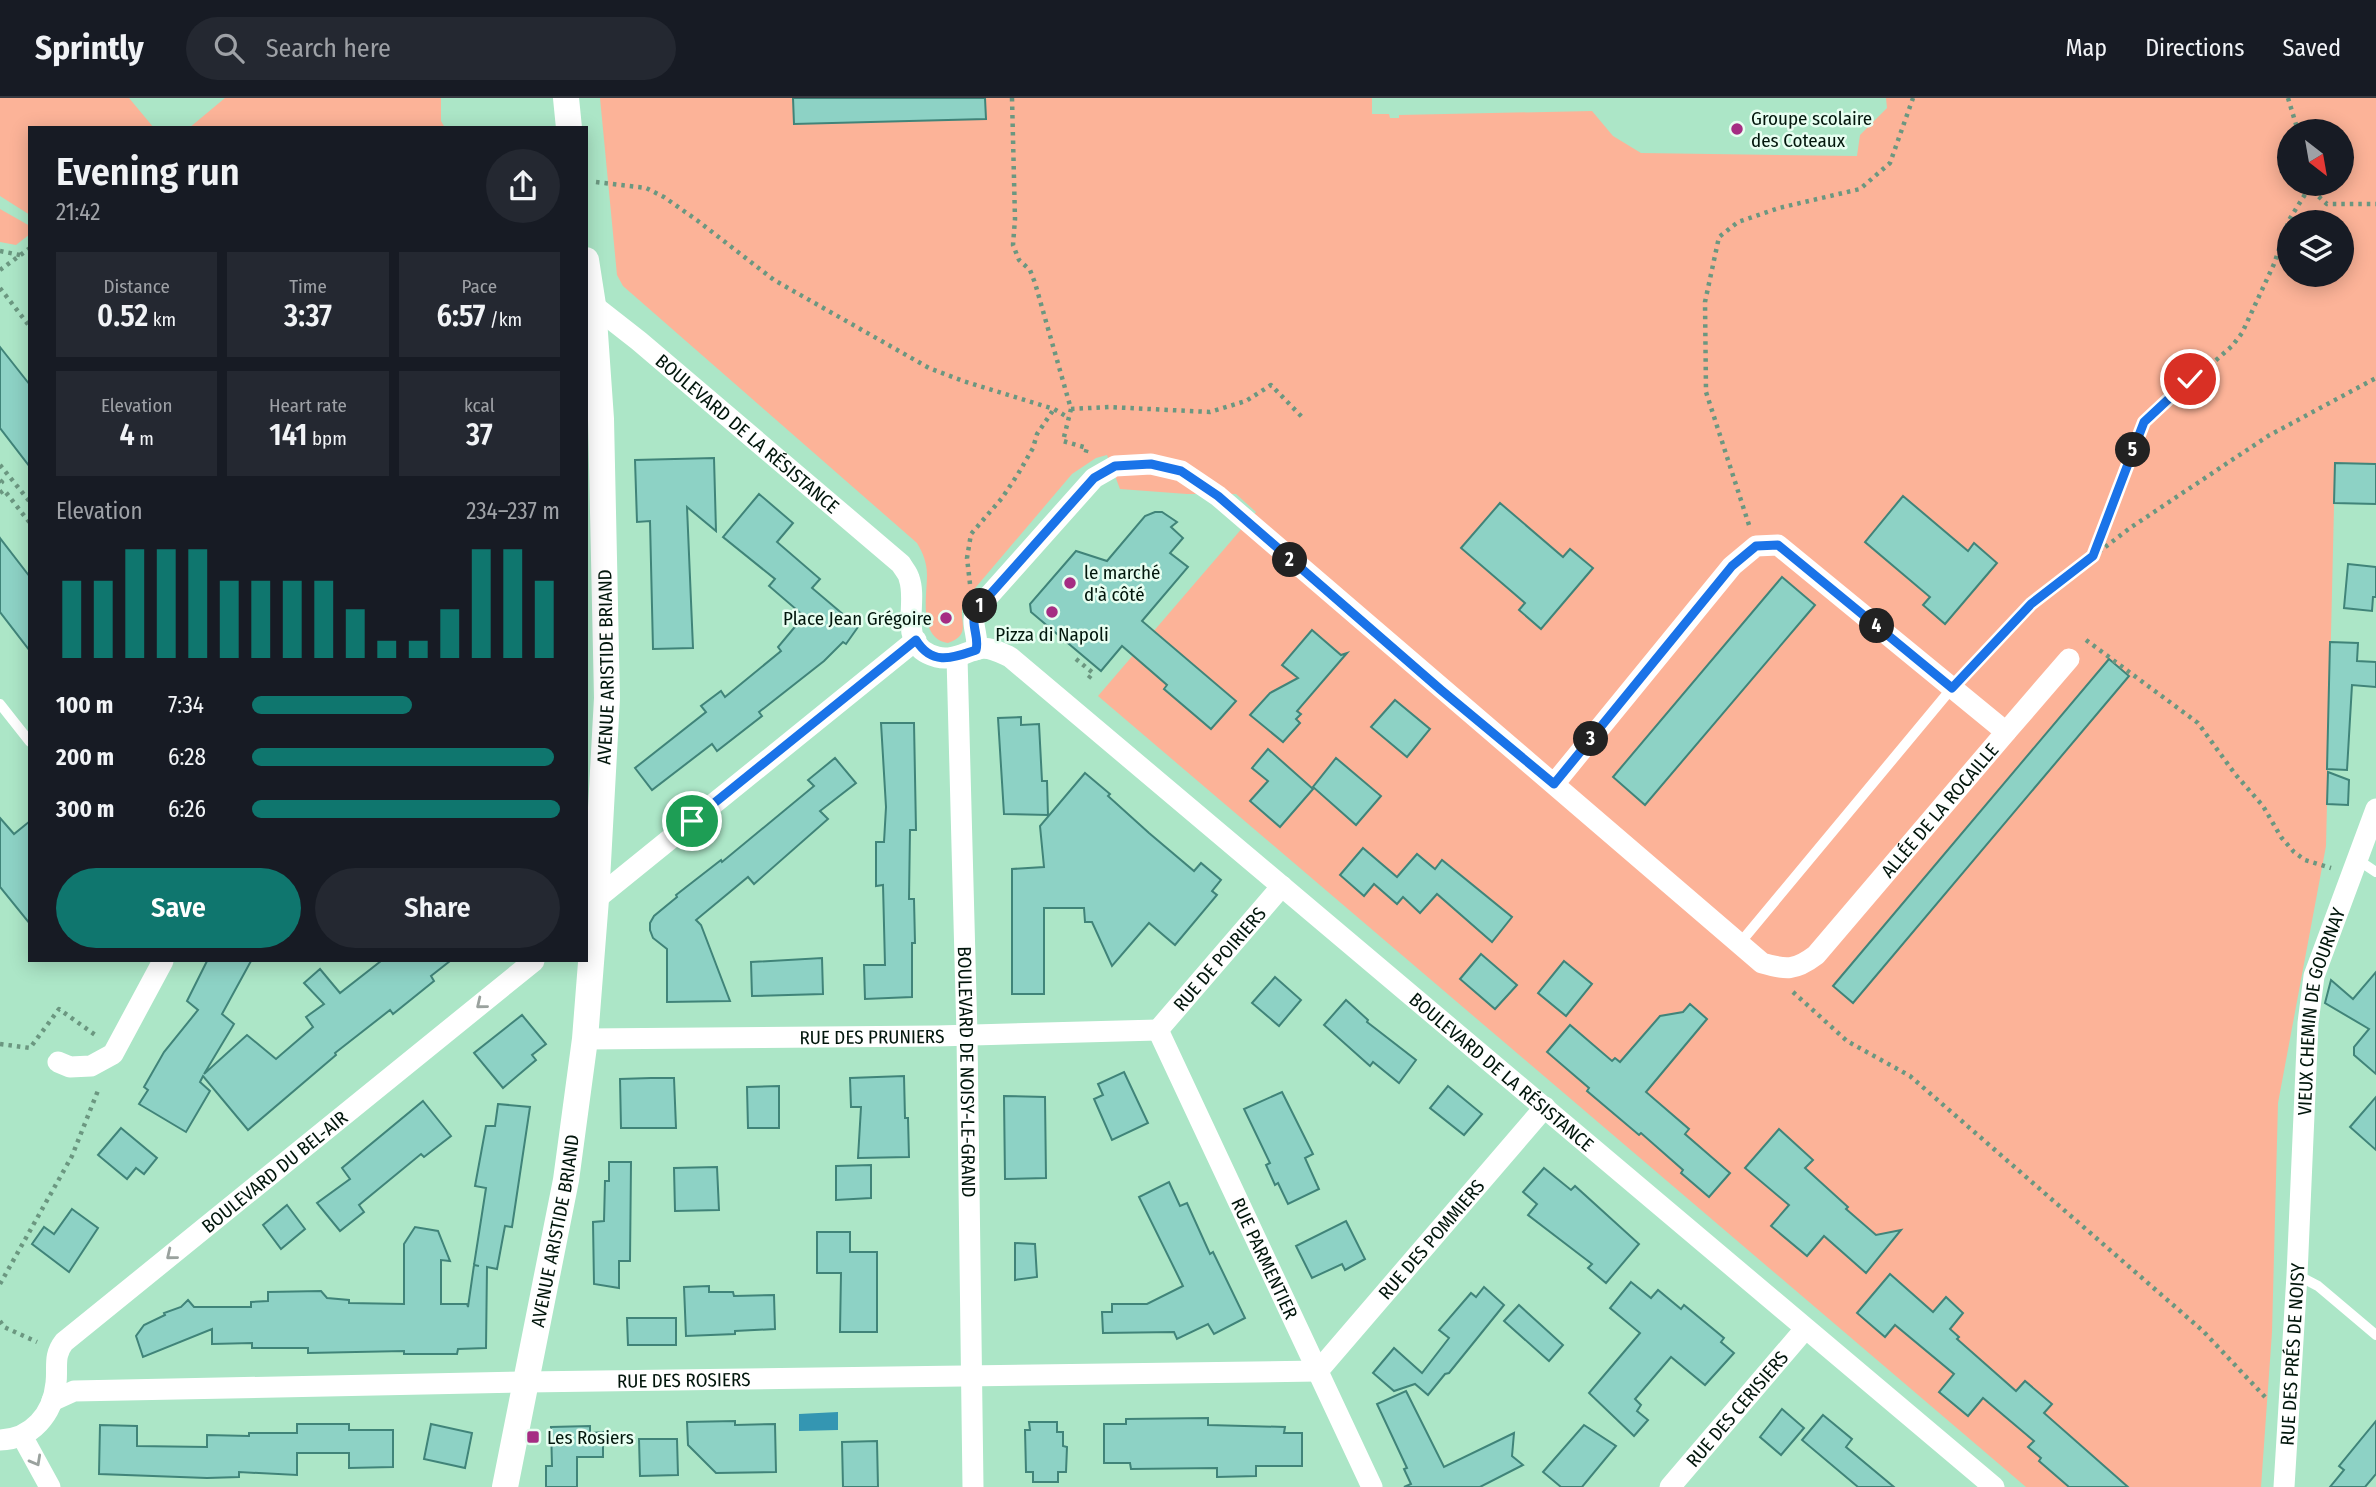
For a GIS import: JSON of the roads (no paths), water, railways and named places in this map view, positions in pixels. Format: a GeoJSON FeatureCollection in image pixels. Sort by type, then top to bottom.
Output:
{"type":"FeatureCollection","features":[{"type":"Feature","properties":{"kind":"street"},"geometry":{"type":"LineString","coordinates":[[566,98],[569,126]]}},
{"type":"Feature","properties":{"kind":"street","name":"AVENUE ARISTIDE BRIAND"},"geometry":{"type":"LineString","coordinates":[[505,1487],[566,1180],[585,1039],[590,938],[596,899],[607,698],[600,419],[593,305],[588,273]]}},
{"type":"Feature","properties":{"kind":"street","name":"BOULEVARD DE LA RÉSISTANCE"},"geometry":{"type":"LineString","coordinates":[[593,305],[901,564],[909,578],[912,593],[910,623],[916,640]]}},
{"type":"Feature","properties":{"kind":"street"},"geometry":{"type":"LineString","coordinates":[[596,899],[916,640],[922,649],[931,655],[943,658],[966,654],[978,644],[972,624],[978,608],[1094,478],[1115,466],[1151,464],[1181,471],[1218,496],[1441,690],[1740,943]]}},
{"type":"Feature","properties":{"kind":"street","name":"ALLÉE DE LA ROCAILLE"},"geometry":{"type":"LineString","coordinates":[[1554,784],[1732,566],[1756,546],[1778,545],[2006,732],[1816,956],[1803,966],[1783,969],[1762,962],[1740,943]]}},
{"type":"Feature","properties":{"kind":"street","name":"BOULEVARD DE LA RÉSISTANCE"},"geometry":{"type":"LineString","coordinates":[[966,654],[983,648],[1010,657],[1994,1487]]}},
{"type":"Feature","properties":{"kind":"street","name":"BOULEVARD DE NOISY-LE-GRAND"},"geometry":{"type":"LineString","coordinates":[[966,654],[967,1035],[974,1487]]}},
{"type":"Feature","properties":{"kind":"street"},"geometry":{"type":"LineString","coordinates":[[2006,732],[2069,659]]}},
{"type":"Feature","properties":{"kind":"street","name":"VIEUX CHEMIN DE GOURNAY"},"geometry":{"type":"LineString","coordinates":[[2298,1223],[2308,1023],[2314,976],[2376,809]]}},
{"type":"Feature","properties":{"kind":"street","name":"RUE DE POIRIERS"},"geometry":{"type":"LineString","coordinates":[[1158,1030],[1282,886]]}},
{"type":"Feature","properties":{"kind":"street"},"geometry":{"type":"LineString","coordinates":[[58,1062],[70,1067],[91,1066],[115,1051],[162,962]]}},
{"type":"Feature","properties":{"kind":"street","name":"BOULEVARD DU BEL-AIR"},"geometry":{"type":"LineString","coordinates":[[52,1401],[57,1382],[55,1359],[58,1349],[75,1333],[533,962]]}},
{"type":"Feature","properties":{"kind":"street","name":"RUE DES PRUNIERS"},"geometry":{"type":"LineString","coordinates":[[585,1039],[1158,1030]]}},
{"type":"Feature","properties":{"kind":"street","name":"RUE PARMENTIER"},"geometry":{"type":"LineString","coordinates":[[1158,1030],[1372,1487]]}},
{"type":"Feature","properties":{"kind":"street","name":"RUE DES POMMIERS"},"geometry":{"type":"LineString","coordinates":[[1318,1371],[1545,1107]]}},
{"type":"Feature","properties":{"kind":"street","name":"RUE DES PRÉS DE NOISY"},"geometry":{"type":"LineString","coordinates":[[2284,1487],[2298,1223]]}},
{"type":"Feature","properties":{"kind":"street","name":"RUE DES CERISIERS"},"geometry":{"type":"LineString","coordinates":[[1670,1487],[1805,1329]]}},
{"type":"Feature","properties":{"kind":"street","name":"RUE DES ROSIERS"},"geometry":{"type":"LineString","coordinates":[[52,1401],[74,1391],[1318,1371]]}},
{"type":"Feature","properties":{"kind":"street"},"geometry":{"type":"LineString","coordinates":[[0,1440],[22,1436],[44,1418],[52,1401]]}},
{"type":"Feature","properties":{"kind":"street"},"geometry":{"type":"LineString","coordinates":[[22,1436],[50,1487]]}},
{"type":"Feature","properties":{"kind":"lane"},"geometry":{"type":"LineString","coordinates":[[1740,943],[1952,688]]}},
{"type":"Feature","properties":{"kind":"lane"},"geometry":{"type":"LineString","coordinates":[[0,704],[28,739]]}},
{"type":"Feature","properties":{"kind":"lane"},"geometry":{"type":"LineString","coordinates":[[2355,868],[2376,872]]}},
{"type":"Feature","properties":{"kind":"lane"},"geometry":{"type":"LineString","coordinates":[[2297,1275],[2318,1286],[2376,1335]]}},
{"type":"Feature","properties":{"kind":"water"},"geometry":{"type":"Polygon","coordinates":[[[838,1412],[838,1430],[799,1431],[799,1414],[838,1412]]]}},
{"type":"Feature","properties":{"kind":"place","name":"Groupe scolaire des Coteaux"},"geometry":{"type":"Point","coordinates":[1737,129]}},
{"type":"Feature","properties":{"kind":"place","name":"le marché d'à côté"},"geometry":{"type":"Point","coordinates":[1070,583]}},
{"type":"Feature","properties":{"kind":"place","name":"Pizza di Napoli"},"geometry":{"type":"Point","coordinates":[1052,612]}},
{"type":"Feature","properties":{"kind":"place","name":"Place Jean Grégoire"},"geometry":{"type":"Point","coordinates":[946,618]}},
{"type":"Feature","properties":{"kind":"place","name":"Les Rosiers"},"geometry":{"type":"Point","coordinates":[533,1437]}}]}
